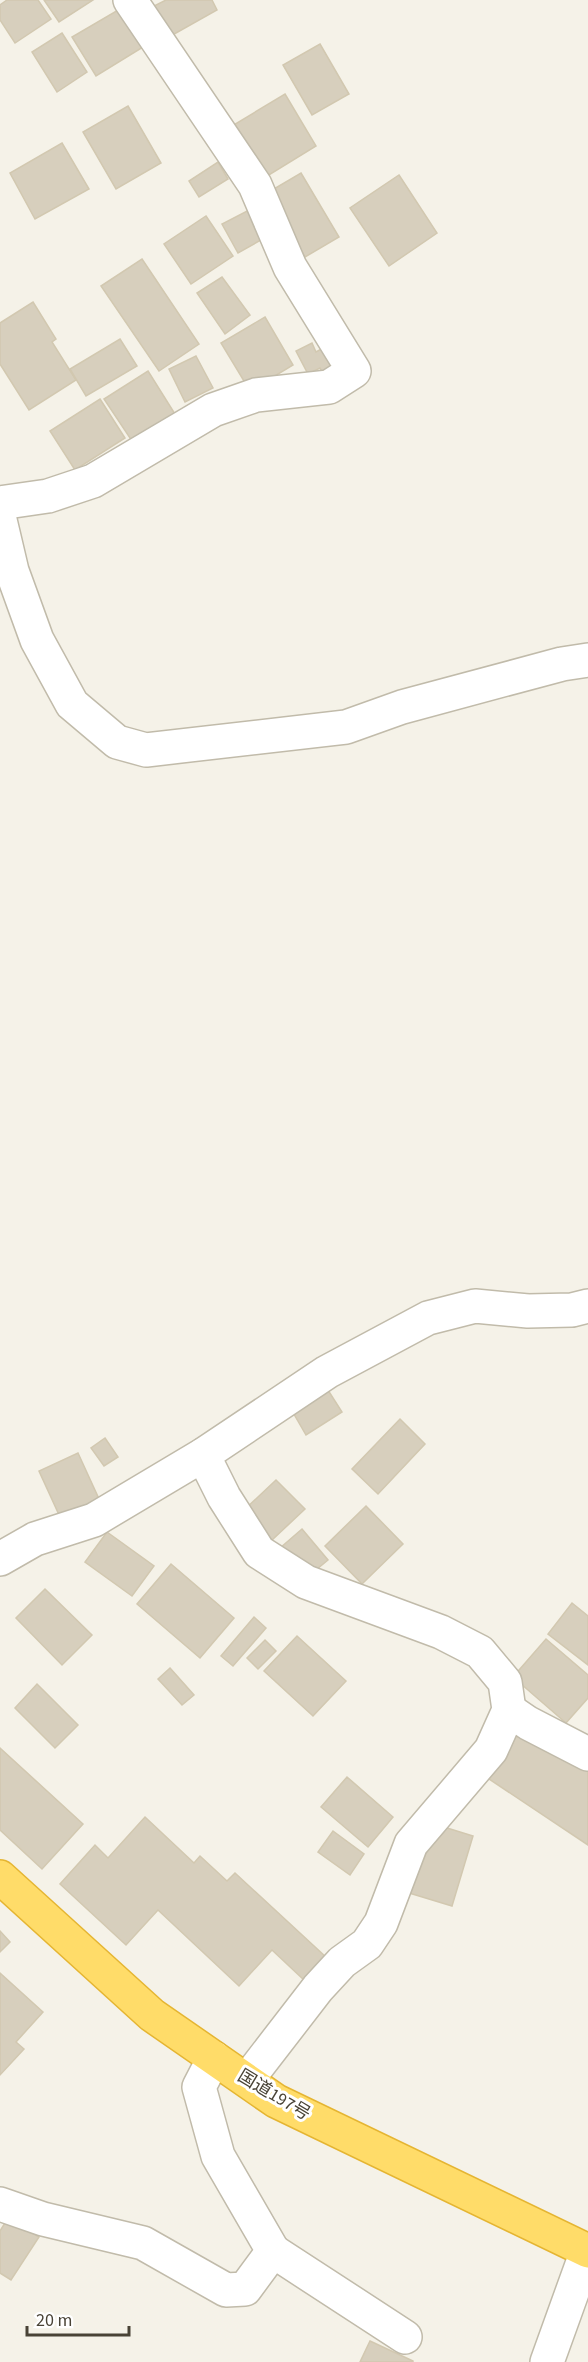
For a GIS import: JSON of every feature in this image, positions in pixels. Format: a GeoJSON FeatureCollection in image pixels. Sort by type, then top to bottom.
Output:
{"type":"FeatureCollection","features":[{"type":"Feature","properties":{"kind":"highway","name":"国道197号"},"geometry":{"type":"LineString","coordinates":[[0,1877],[152,2015],[276,2101],[587,2251]]}},
{"type":"Feature","properties":{"kind":"street"},"geometry":{"type":"LineString","coordinates":[[0,503],[48,496],[93,480],[213,410],[256,395],[329,387],[354,371],[290,267],[255,185],[130,0]]}},
{"type":"Feature","properties":{"kind":"street"},"geometry":{"type":"LineString","coordinates":[[0,519],[12,571],[37,640],[72,704],[117,742],[146,750],[346,727],[425,701],[562,664],[588,660]]}},
{"type":"Feature","properties":{"kind":"street"},"geometry":{"type":"LineString","coordinates":[[0,1559],[34,1539],[94,1520],[203,1455],[327,1372],[428,1318],[475,1306],[528,1311],[572,1310],[588,1306]]}},
{"type":"Feature","properties":{"kind":"street"},"geometry":{"type":"LineString","coordinates":[[203,1455],[224,1497],[259,1552],[306,1582],[441,1632],[480,1652],[505,1682],[509,1710],[491,1750],[411,1844],[381,1923],[372,1937],[367,1944],[342,1962],[318,1988],[247,2080]]}},
{"type":"Feature","properties":{"kind":"street"},"geometry":{"type":"LineString","coordinates":[[509,1710],[528,1723],[588,1754]]}},
{"type":"Feature","properties":{"kind":"street"},"geometry":{"type":"LineString","coordinates":[[214,2058],[199,2087],[218,2156],[273,2251],[405,2337]]}},
{"type":"Feature","properties":{"kind":"street"},"geometry":{"type":"LineString","coordinates":[[0,2204],[43,2219],[143,2243],[226,2290],[245,2289],[273,2251]]}},
{"type":"Feature","properties":{"kind":"street"},"geometry":{"type":"LineString","coordinates":[[547,2362],[587,2251]]}},
{"type":"Feature","properties":{"kind":"building"},"geometry":{"type":"Polygon","coordinates":[[[7,0],[38,0],[51,19],[15,43],[0,20],[0,5],[7,0]]]}},
{"type":"Feature","properties":{"kind":"building"},"geometry":{"type":"Polygon","coordinates":[[[44,0],[93,0],[59,22],[44,0]]]}},
{"type":"Feature","properties":{"kind":"building"},"geometry":{"type":"Polygon","coordinates":[[[166,0],[212,0],[217,10],[169,37],[152,7],[166,0]]]}},
{"type":"Feature","properties":{"kind":"building"},"geometry":{"type":"Polygon","coordinates":[[[125,6],[148,44],[96,76],[72,37],[125,6]]]}},
{"type":"Feature","properties":{"kind":"building"},"geometry":{"type":"Polygon","coordinates":[[[62,33],[87,72],[57,92],[32,52],[62,33]]]}},
{"type":"Feature","properties":{"kind":"building"},"geometry":{"type":"Polygon","coordinates":[[[320,44],[349,94],[312,115],[283,65],[320,44]]]}},
{"type":"Feature","properties":{"kind":"building"},"geometry":{"type":"Polygon","coordinates":[[[285,94],[316,146],[264,178],[232,126],[285,94]]]}},
{"type":"Feature","properties":{"kind":"building"},"geometry":{"type":"Polygon","coordinates":[[[128,106],[161,163],[116,189],[83,132],[128,106]]]}},
{"type":"Feature","properties":{"kind":"building"},"geometry":{"type":"Polygon","coordinates":[[[62,143],[89,189],[35,219],[10,173],[62,143]]]}},
{"type":"Feature","properties":{"kind":"building"},"geometry":{"type":"Polygon","coordinates":[[[218,162],[228,179],[199,197],[189,181],[218,162]]]}},
{"type":"Feature","properties":{"kind":"building"},"geometry":{"type":"Polygon","coordinates":[[[301,173],[339,237],[305,257],[267,193],[301,173]]]}},
{"type":"Feature","properties":{"kind":"building"},"geometry":{"type":"Polygon","coordinates":[[[399,175],[437,233],[389,266],[350,208],[399,175]]]}},
{"type":"Feature","properties":{"kind":"building"},"geometry":{"type":"Polygon","coordinates":[[[253,208],[268,236],[238,253],[222,224],[253,208]]]}},
{"type":"Feature","properties":{"kind":"building"},"geometry":{"type":"Polygon","coordinates":[[[206,216],[233,256],[191,284],[164,244],[206,216]]]}},
{"type":"Feature","properties":{"kind":"building"},"geometry":{"type":"Polygon","coordinates":[[[142,259],[199,344],[159,371],[101,286],[142,259]]]}},
{"type":"Feature","properties":{"kind":"building"},"geometry":{"type":"Polygon","coordinates":[[[222,277],[250,315],[225,334],[197,293],[222,277]]]}},
{"type":"Feature","properties":{"kind":"building"},"geometry":{"type":"Polygon","coordinates":[[[33,302],[56,339],[52,342],[76,380],[29,410],[0,364],[0,323],[33,302]]]}},
{"type":"Feature","properties":{"kind":"building"},"geometry":{"type":"Polygon","coordinates":[[[265,317],[293,365],[250,391],[221,343],[265,317]]]}},
{"type":"Feature","properties":{"kind":"building"},"geometry":{"type":"Polygon","coordinates":[[[120,339],[137,366],[86,396],[70,369],[120,339]]]}},
{"type":"Feature","properties":{"kind":"building"},"geometry":{"type":"Polygon","coordinates":[[[312,343],[316,352],[325,347],[336,367],[323,374],[320,368],[308,374],[296,351],[312,343]]]}},
{"type":"Feature","properties":{"kind":"building"},"geometry":{"type":"Polygon","coordinates":[[[196,356],[213,388],[185,402],[169,369],[196,356]]]}},
{"type":"Feature","properties":{"kind":"building"},"geometry":{"type":"Polygon","coordinates":[[[148,371],[175,414],[132,441],[104,399],[148,371]]]}},
{"type":"Feature","properties":{"kind":"building"},"geometry":{"type":"Polygon","coordinates":[[[100,399],[125,438],[75,470],[50,431],[100,399]]]}},
{"type":"Feature","properties":{"kind":"building"},"geometry":{"type":"Polygon","coordinates":[[[326,1387],[342,1412],[306,1435],[291,1409],[326,1387]]]}},
{"type":"Feature","properties":{"kind":"building"},"geometry":{"type":"Polygon","coordinates":[[[400,1419],[425,1444],[378,1494],[352,1469],[400,1419]]]}},
{"type":"Feature","properties":{"kind":"building"},"geometry":{"type":"Polygon","coordinates":[[[105,1438],[118,1457],[104,1466],[91,1448],[105,1438]]]}},
{"type":"Feature","properties":{"kind":"building"},"geometry":{"type":"Polygon","coordinates":[[[78,1453],[99,1499],[60,1517],[39,1471],[78,1453]]]}},
{"type":"Feature","properties":{"kind":"building"},"geometry":{"type":"Polygon","coordinates":[[[276,1480],[305,1509],[271,1541],[243,1511],[276,1480]]]}},
{"type":"Feature","properties":{"kind":"building"},"geometry":{"type":"Polygon","coordinates":[[[366,1506],[403,1544],[362,1584],[325,1546],[366,1506]]]}},
{"type":"Feature","properties":{"kind":"building"},"geometry":{"type":"Polygon","coordinates":[[[302,1529],[328,1560],[305,1579],[280,1548],[302,1529]]]}},
{"type":"Feature","properties":{"kind":"building"},"geometry":{"type":"Polygon","coordinates":[[[107,1532],[154,1566],[132,1596],[85,1562],[107,1532]]]}},
{"type":"Feature","properties":{"kind":"building"},"geometry":{"type":"Polygon","coordinates":[[[171,1564],[234,1618],[200,1658],[137,1604],[171,1564]]]}},
{"type":"Feature","properties":{"kind":"building"},"geometry":{"type":"Polygon","coordinates":[[[45,1589],[92,1635],[62,1665],[16,1618],[45,1589]]]}},
{"type":"Feature","properties":{"kind":"building"},"geometry":{"type":"Polygon","coordinates":[[[572,1603],[588,1616],[588,1665],[548,1634],[572,1603]]]}},
{"type":"Feature","properties":{"kind":"building"},"geometry":{"type":"Polygon","coordinates":[[[254,1617],[266,1628],[233,1666],[221,1656],[254,1617]]]}},
{"type":"Feature","properties":{"kind":"building"},"geometry":{"type":"Polygon","coordinates":[[[297,1636],[346,1681],[313,1716],[264,1671],[297,1636]]]}},
{"type":"Feature","properties":{"kind":"building"},"geometry":{"type":"Polygon","coordinates":[[[546,1639],[588,1675],[588,1698],[566,1723],[513,1677],[546,1639]]]}},
{"type":"Feature","properties":{"kind":"building"},"geometry":{"type":"Polygon","coordinates":[[[265,1640],[276,1651],[258,1669],[247,1658],[265,1640]]]}},
{"type":"Feature","properties":{"kind":"building"},"geometry":{"type":"Polygon","coordinates":[[[170,1668],[194,1695],[182,1705],[158,1679],[170,1668]]]}},
{"type":"Feature","properties":{"kind":"building"},"geometry":{"type":"Polygon","coordinates":[[[37,1684],[78,1725],[55,1748],[15,1708],[37,1684]]]}},
{"type":"Feature","properties":{"kind":"building"},"geometry":{"type":"Polygon","coordinates":[[[516,1724],[588,1772],[588,1845],[483,1775],[516,1724]]]}},
{"type":"Feature","properties":{"kind":"building"},"geometry":{"type":"Polygon","coordinates":[[[0,1748],[83,1824],[42,1869],[0,1830],[0,1748]]]}},
{"type":"Feature","properties":{"kind":"building"},"geometry":{"type":"Polygon","coordinates":[[[347,1777],[393,1817],[368,1847],[321,1807],[347,1777]]]}},
{"type":"Feature","properties":{"kind":"building"},"geometry":{"type":"Polygon","coordinates":[[[145,1817],[194,1863],[200,1856],[227,1881],[235,1873],[327,1958],[305,1981],[272,1950],[239,1986],[158,1910],[126,1945],[60,1884],[95,1845],[108,1858],[145,1817]]]}},
{"type":"Feature","properties":{"kind":"building"},"geometry":{"type":"Polygon","coordinates":[[[431,1823],[473,1836],[452,1906],[409,1893],[431,1823]]]}},
{"type":"Feature","properties":{"kind":"building"},"geometry":{"type":"Polygon","coordinates":[[[333,1831],[364,1854],[350,1875],[318,1852],[333,1831]]]}},
{"type":"Feature","properties":{"kind":"building"},"geometry":{"type":"Polygon","coordinates":[[[0,1931],[10,1942],[0,1952],[0,1931]]]}},
{"type":"Feature","properties":{"kind":"building"},"geometry":{"type":"Polygon","coordinates":[[[0,1973],[43,2012],[16,2042],[24,2049],[0,2075],[0,1973]]]}},
{"type":"Feature","properties":{"kind":"building"},"geometry":{"type":"Polygon","coordinates":[[[8,2218],[39,2237],[11,2280],[0,2273],[0,2231],[8,2218]]]}},
{"type":"Feature","properties":{"kind":"building"},"geometry":{"type":"Polygon","coordinates":[[[370,2341],[413,2361],[413,2362],[360,2362],[370,2341]]]}}]}
